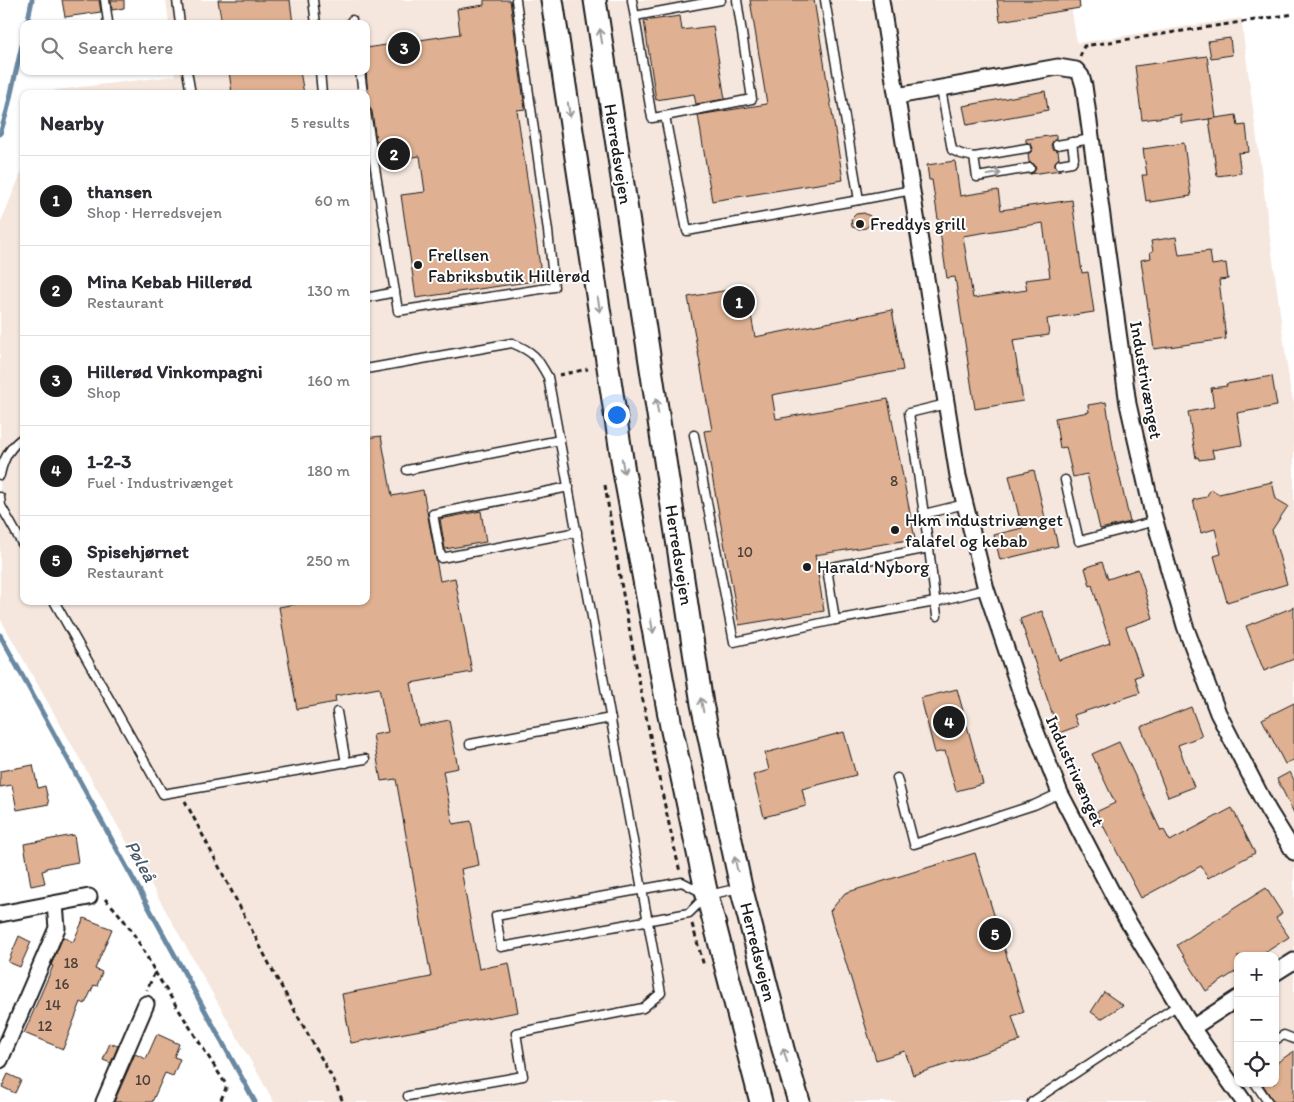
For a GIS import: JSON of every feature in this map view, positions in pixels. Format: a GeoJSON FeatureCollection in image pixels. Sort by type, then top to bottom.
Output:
{"type":"FeatureCollection","features":[{"type":"Feature","properties":{"kind":"street","name":"Herredsvejen"},"geometry":{"type":"LineString","coordinates":[[552,0],[624,472],[671,726],[707,896],[761,1102]]}},
{"type":"Feature","properties":{"kind":"street","name":"Herredsvejen"},"geometry":{"type":"LineString","coordinates":[[595,0],[702,704],[741,887],[783,1049],[799,1102]]}},
{"type":"Feature","properties":{"kind":"street","name":"Industrivænget"},"geometry":{"type":"LineString","coordinates":[[881,0],[958,476],[986,590],[1022,696],[1060,792],[1120,908],[1192,1028],[1244,1102]]}},
{"type":"Feature","properties":{"kind":"street"},"geometry":{"type":"LineString","coordinates":[[897,96],[1058,67],[1076,70]]}},
{"type":"Feature","properties":{"kind":"street","name":"Industrivænget"},"geometry":{"type":"LineString","coordinates":[[1076,70],[1081,76],[1084,86],[1128,404],[1156,521],[1186,626],[1218,713],[1268,810],[1294,852]]}},
{"type":"Feature","properties":{"kind":"street"},"geometry":{"type":"LineString","coordinates":[[0,914],[89,897]]}},
{"type":"Feature","properties":{"kind":"street"},"geometry":{"type":"LineString","coordinates":[[0,1060],[57,928],[55,904]]}},
{"type":"Feature","properties":{"kind":"street"},"geometry":{"type":"LineString","coordinates":[[1279,970],[1294,961]]}},
{"type":"Feature","properties":{"kind":"street"},"geometry":{"type":"LineString","coordinates":[[1192,1028],[1234,1001]]}},
{"type":"Feature","properties":{"kind":"street"},"geometry":{"type":"LineString","coordinates":[[104,1102],[146,1005]]}},
{"type":"Feature","properties":{"kind":"lane"},"geometry":{"type":"LineString","coordinates":[[105,0],[108,20]]}},
{"type":"Feature","properties":{"kind":"lane"},"geometry":{"type":"LineString","coordinates":[[177,0],[180,20]]}},
{"type":"Feature","properties":{"kind":"lane"},"geometry":{"type":"LineString","coordinates":[[313,0],[316,20]]}},
{"type":"Feature","properties":{"kind":"lane"},"geometry":{"type":"LineString","coordinates":[[370,137],[398,311],[554,288],[548,231],[516,0]]}},
{"type":"Feature","properties":{"kind":"lane"},"geometry":{"type":"LineString","coordinates":[[632,0],[652,118],[752,98],[737,0]]}},
{"type":"Feature","properties":{"kind":"lane"},"geometry":{"type":"LineString","coordinates":[[634,16],[721,0]]}},
{"type":"Feature","properties":{"kind":"lane"},"geometry":{"type":"LineString","coordinates":[[825,0],[859,200]]}},
{"type":"Feature","properties":{"kind":"lane"},"geometry":{"type":"LineString","coordinates":[[188,75],[190,90]]}},
{"type":"Feature","properties":{"kind":"lane"},"geometry":{"type":"LineString","coordinates":[[320,75],[322,90]]}},
{"type":"Feature","properties":{"kind":"lane"},"geometry":{"type":"LineString","coordinates":[[361,75],[362,90]]}},
{"type":"Feature","properties":{"kind":"lane"},"geometry":{"type":"LineString","coordinates":[[941,89],[952,150],[974,158],[1027,148]]}},
{"type":"Feature","properties":{"kind":"lane"},"geometry":{"type":"LineString","coordinates":[[665,116],[686,231],[912,190]]}},
{"type":"Feature","properties":{"kind":"lane"},"geometry":{"type":"LineString","coordinates":[[1057,145],[1091,139]]}},
{"type":"Feature","properties":{"kind":"lane"},"geometry":{"type":"LineString","coordinates":[[1060,164],[1072,162],[1074,158],[1072,142]]}},
{"type":"Feature","properties":{"kind":"lane"},"geometry":{"type":"LineString","coordinates":[[974,158],[977,177],[1030,168]]}},
{"type":"Feature","properties":{"kind":"lane"},"geometry":{"type":"LineString","coordinates":[[370,297],[395,292]]}},
{"type":"Feature","properties":{"kind":"lane"},"geometry":{"type":"LineString","coordinates":[[370,368],[512,343],[528,350],[539,361],[548,377],[661,993],[643,1008],[516,1033],[523,1076],[408,1096]]}},
{"type":"Feature","properties":{"kind":"lane"},"geometry":{"type":"LineString","coordinates":[[937,616],[909,413],[946,404]]}},
{"type":"Feature","properties":{"kind":"lane"},"geometry":{"type":"LineString","coordinates":[[694,435],[734,642],[986,590]]}},
{"type":"Feature","properties":{"kind":"lane"},"geometry":{"type":"LineString","coordinates":[[0,475],[3,461],[20,439]]}},
{"type":"Feature","properties":{"kind":"lane"},"geometry":{"type":"LineString","coordinates":[[407,470],[560,440]]}},
{"type":"Feature","properties":{"kind":"lane"},"geometry":{"type":"LineString","coordinates":[[1065,480],[1079,541],[1156,521]]}},
{"type":"Feature","properties":{"kind":"lane"},"geometry":{"type":"LineString","coordinates":[[569,487],[433,514],[441,558],[577,532]]}},
{"type":"Feature","properties":{"kind":"lane"},"geometry":{"type":"LineString","coordinates":[[0,497],[1,506],[20,540]]}},
{"type":"Feature","properties":{"kind":"lane"},"geometry":{"type":"LineString","coordinates":[[924,514],[965,504]]}},
{"type":"Feature","properties":{"kind":"lane"},"geometry":{"type":"LineString","coordinates":[[836,620],[827,568],[929,548]]}},
{"type":"Feature","properties":{"kind":"lane"},"geometry":{"type":"LineString","coordinates":[[56,605],[163,794],[365,759]]}},
{"type":"Feature","properties":{"kind":"lane"},"geometry":{"type":"LineString","coordinates":[[337,712],[346,763]]}},
{"type":"Feature","properties":{"kind":"lane"},"geometry":{"type":"LineString","coordinates":[[470,744],[611,718]]}},
{"type":"Feature","properties":{"kind":"lane"},"geometry":{"type":"LineString","coordinates":[[897,778],[914,844],[1034,805],[1060,792]]}},
{"type":"Feature","properties":{"kind":"lane"},"geometry":{"type":"LineString","coordinates":[[707,896],[682,882],[496,916],[502,947],[689,912],[707,896],[741,887]]}},
{"type":"Feature","properties":{"kind":"lane"},"geometry":{"type":"LineString","coordinates":[[1032,1102],[1178,1005]]}},
{"type":"Feature","properties":{"kind":"lane"},"geometry":{"type":"LineString","coordinates":[[1279,1038],[1284,1035],[1294,1039]]}},
{"type":"Feature","properties":{"kind":"lane"},"geometry":{"type":"LineString","coordinates":[[1258,1087],[1268,1102]]}},
{"type":"Feature","properties":{"kind":"path"},"geometry":{"type":"LineString","coordinates":[[1076,70],[1084,46],[1294,14]]}},
{"type":"Feature","properties":{"kind":"path"},"geometry":{"type":"LineString","coordinates":[[548,377],[588,369]]}},
{"type":"Feature","properties":{"kind":"path"},"geometry":{"type":"LineString","coordinates":[[181,791],[276,977],[334,1082],[343,1102]]}},
{"type":"Feature","properties":{"kind":"path"},"geometry":{"type":"LineString","coordinates":[[89,897],[104,898],[117,911],[138,939],[155,972],[225,1083],[226,1088],[220,1102]]}},
{"type":"Feature","properties":{"kind":"path"},"geometry":{"type":"LineString","coordinates":[[146,1005],[143,1001],[155,972]]}},
{"type":"Feature","properties":{"kind":"shaded area"},"geometry":{"type":"Polygon","coordinates":[[[166,0],[1070,0],[1077,43],[1241,18],[1290,388],[1294,403],[1294,1102],[274,1102],[0,618],[0,224],[20,176],[20,605],[370,605],[370,90],[55,90],[175,75],[370,75],[370,20],[168,20],[166,0]]]}},
{"type":"Feature","properties":{"kind":"building"},"geometry":{"type":"Polygon","coordinates":[[[62,0],[99,0],[101,12],[65,17],[62,0]]]}},
{"type":"Feature","properties":{"kind":"building"},"geometry":{"type":"Polygon","coordinates":[[[111,0],[124,0],[124,8],[112,10],[111,0]]]}},
{"type":"Feature","properties":{"kind":"building"},"geometry":{"type":"Polygon","coordinates":[[[218,0],[290,0],[292,20],[221,20],[218,0]]]}},
{"type":"Feature","properties":{"kind":"building"},"geometry":{"type":"Polygon","coordinates":[[[484,0],[510,0],[525,109],[517,110],[542,280],[416,298],[401,195],[425,192],[420,156],[386,161],[383,140],[376,141],[366,75],[370,75],[370,47],[460,34],[457,9],[484,5],[484,0]]]}},
{"type":"Feature","properties":{"kind":"building"},"geometry":{"type":"Polygon","coordinates":[[[750,0],[814,0],[843,180],[712,201],[698,115],[767,104],[750,0]]]}},
{"type":"Feature","properties":{"kind":"building"},"geometry":{"type":"Polygon","coordinates":[[[997,0],[1079,0],[1080,8],[1000,21],[997,0]]]}},
{"type":"Feature","properties":{"kind":"building"},"geometry":{"type":"Polygon","coordinates":[[[680,16],[682,30],[713,26],[725,99],[696,104],[694,94],[656,100],[644,21],[680,16]]]}},
{"type":"Feature","properties":{"kind":"building"},"geometry":{"type":"Polygon","coordinates":[[[1230,38],[1232,55],[1211,58],[1208,41],[1230,38]]]}},
{"type":"Feature","properties":{"kind":"building"},"geometry":{"type":"Polygon","coordinates":[[[1207,56],[1216,118],[1181,123],[1181,115],[1142,120],[1135,66],[1207,56]]]}},
{"type":"Feature","properties":{"kind":"building"},"geometry":{"type":"Polygon","coordinates":[[[230,75],[301,75],[303,90],[231,90],[230,75]]]}},
{"type":"Feature","properties":{"kind":"building"},"geometry":{"type":"Polygon","coordinates":[[[1045,91],[1048,110],[967,125],[963,106],[1045,91]]]}},
{"type":"Feature","properties":{"kind":"building"},"geometry":{"type":"Polygon","coordinates":[[[1236,115],[1238,126],[1246,125],[1249,152],[1238,153],[1241,173],[1217,176],[1209,119],[1236,115]]]}},
{"type":"Feature","properties":{"kind":"building"},"geometry":{"type":"Polygon","coordinates":[[[1056,135],[1056,139],[1051,145],[1053,149],[1058,151],[1059,158],[1055,165],[1061,170],[1030,174],[1036,168],[1034,164],[1029,162],[1028,154],[1033,148],[1031,144],[1026,142],[1026,139],[1056,135]]]}},
{"type":"Feature","properties":{"kind":"building"},"geometry":{"type":"Polygon","coordinates":[[[1184,143],[1191,196],[1146,201],[1142,175],[1147,175],[1143,149],[1184,143]]]}},
{"type":"Feature","properties":{"kind":"building"},"geometry":{"type":"Polygon","coordinates":[[[955,161],[960,196],[998,190],[1001,210],[1072,200],[1082,273],[1088,272],[1094,312],[1047,319],[1049,335],[1013,340],[1023,401],[975,409],[955,277],[947,278],[932,180],[929,180],[927,165],[955,161]],[[1043,223],[963,236],[973,298],[1027,290],[1025,280],[1050,277],[1043,223]]]}},
{"type":"Feature","properties":{"kind":"building"},"geometry":{"type":"Polygon","coordinates":[[[864,213],[870,216],[871,223],[866,228],[852,227],[851,219],[856,214],[864,213]]]}},
{"type":"Feature","properties":{"kind":"building"},"geometry":{"type":"Polygon","coordinates":[[[1176,237],[1179,255],[1210,251],[1212,265],[1226,263],[1228,279],[1219,280],[1226,339],[1154,349],[1141,260],[1151,258],[1150,252],[1153,251],[1151,241],[1176,237]]]}},
{"type":"Feature","properties":{"kind":"building"},"geometry":{"type":"Polygon","coordinates":[[[746,287],[755,337],[892,310],[903,370],[772,395],[776,419],[888,399],[915,539],[815,555],[824,611],[739,625],[704,431],[712,430],[688,297],[746,287]]]}},
{"type":"Feature","properties":{"kind":"building"},"geometry":{"type":"Polygon","coordinates":[[[1272,376],[1277,406],[1237,413],[1242,445],[1212,450],[1214,458],[1199,460],[1198,457],[1196,458],[1188,412],[1214,407],[1211,388],[1272,376]]]}},
{"type":"Feature","properties":{"kind":"building"},"geometry":{"type":"Polygon","coordinates":[[[1106,402],[1114,452],[1130,522],[1100,529],[1087,474],[1073,477],[1066,447],[1060,448],[1055,418],[1089,412],[1088,405],[1106,402]]]}},
{"type":"Feature","properties":{"kind":"building"},"geometry":{"type":"Polygon","coordinates":[[[381,436],[392,496],[423,490],[440,581],[455,578],[472,672],[411,683],[419,726],[449,720],[458,768],[443,771],[453,824],[471,821],[479,865],[461,869],[479,969],[509,963],[518,1012],[351,1043],[342,994],[431,977],[396,779],[381,781],[373,735],[388,732],[379,688],[335,696],[336,702],[297,709],[279,607],[290,605],[370,605],[370,437],[381,436]]]}},
{"type":"Feature","properties":{"kind":"building"},"geometry":{"type":"Polygon","coordinates":[[[1034,470],[1046,522],[1052,521],[1058,546],[1000,560],[994,535],[1022,528],[1009,476],[1034,470]]]}},
{"type":"Feature","properties":{"kind":"building"},"geometry":{"type":"Polygon","coordinates":[[[1272,482],[1276,499],[1288,506],[1272,530],[1287,584],[1227,602],[1214,556],[1221,554],[1215,529],[1201,533],[1193,500],[1206,497],[1211,489],[1219,494],[1272,482]]]}},
{"type":"Feature","properties":{"kind":"building"},"geometry":{"type":"Polygon","coordinates":[[[481,511],[486,542],[445,549],[440,519],[481,511]]]}},
{"type":"Feature","properties":{"kind":"building"},"geometry":{"type":"Polygon","coordinates":[[[1102,562],[1108,579],[1138,569],[1153,618],[1126,627],[1142,675],[1135,677],[1140,693],[1074,715],[1078,726],[1059,733],[1020,619],[1042,611],[1059,660],[1110,643],[1085,568],[1102,562]]]}},
{"type":"Feature","properties":{"kind":"building"},"geometry":{"type":"Polygon","coordinates":[[[1294,607],[1294,659],[1264,671],[1246,626],[1294,607]]]}},
{"type":"Feature","properties":{"kind":"building"},"geometry":{"type":"Polygon","coordinates":[[[957,689],[983,784],[956,791],[945,751],[935,753],[921,698],[957,689]]]}},
{"type":"Feature","properties":{"kind":"building"},"geometry":{"type":"Polygon","coordinates":[[[1294,703],[1294,760],[1285,764],[1262,719],[1294,703]]]}},
{"type":"Feature","properties":{"kind":"building"},"geometry":{"type":"Polygon","coordinates":[[[1191,707],[1202,736],[1178,745],[1194,787],[1168,797],[1141,727],[1191,707]]]}},
{"type":"Feature","properties":{"kind":"building"},"geometry":{"type":"Polygon","coordinates":[[[844,732],[856,775],[802,789],[806,806],[764,817],[753,775],[769,770],[765,753],[844,732]]]}},
{"type":"Feature","properties":{"kind":"building"},"geometry":{"type":"Polygon","coordinates":[[[1119,742],[1161,831],[1164,830],[1170,841],[1232,808],[1255,853],[1208,878],[1201,866],[1141,898],[1096,812],[1115,803],[1092,754],[1119,742]]]}},
{"type":"Feature","properties":{"kind":"building"},"geometry":{"type":"Polygon","coordinates":[[[33,765],[38,788],[45,786],[49,804],[17,810],[12,785],[0,787],[0,771],[33,765]]]}},
{"type":"Feature","properties":{"kind":"building"},"geometry":{"type":"Polygon","coordinates":[[[1290,772],[1294,780],[1294,813],[1277,779],[1290,772]]]}},
{"type":"Feature","properties":{"kind":"building"},"geometry":{"type":"Polygon","coordinates":[[[74,835],[78,862],[46,868],[46,870],[42,871],[45,883],[31,886],[24,844],[74,835]]]}},
{"type":"Feature","properties":{"kind":"building"},"geometry":{"type":"Polygon","coordinates":[[[975,853],[1024,1012],[1012,1016],[1020,1041],[913,1075],[905,1051],[876,1060],[830,911],[845,893],[975,853]]]}},
{"type":"Feature","properties":{"kind":"building"},"geometry":{"type":"Polygon","coordinates":[[[1266,888],[1282,913],[1276,918],[1289,937],[1266,952],[1234,952],[1234,973],[1206,991],[1177,945],[1266,888]]]}},
{"type":"Feature","properties":{"kind":"building"},"geometry":{"type":"Polygon","coordinates":[[[84,918],[112,929],[95,969],[102,972],[97,986],[94,985],[85,1004],[81,1002],[63,1049],[24,1033],[53,966],[51,965],[63,937],[73,942],[84,918]]]}},
{"type":"Feature","properties":{"kind":"building"},"geometry":{"type":"Polygon","coordinates":[[[19,936],[31,942],[20,967],[8,962],[19,936]]]}},
{"type":"Feature","properties":{"kind":"building"},"geometry":{"type":"Polygon","coordinates":[[[1104,992],[1123,1005],[1101,1019],[1091,1012],[1104,992]]]}},
{"type":"Feature","properties":{"kind":"building"},"geometry":{"type":"Polygon","coordinates":[[[157,1034],[179,1044],[174,1057],[180,1059],[173,1076],[165,1073],[152,1102],[114,1102],[135,1054],[146,1059],[157,1034]]]}},
{"type":"Feature","properties":{"kind":"building"},"geometry":{"type":"Polygon","coordinates":[[[110,1043],[118,1046],[111,1063],[103,1060],[110,1043]]]}},
{"type":"Feature","properties":{"kind":"building"},"geometry":{"type":"Polygon","coordinates":[[[1294,1051],[1294,1102],[1274,1102],[1265,1087],[1279,1087],[1279,1061],[1294,1051]]]}},
{"type":"Feature","properties":{"kind":"building"},"geometry":{"type":"Polygon","coordinates":[[[8,1074],[21,1080],[15,1093],[2,1087],[8,1074]]]}},
{"type":"Feature","properties":{"kind":"waterway","name":"Pøleå"},"geometry":{"type":"LineString","coordinates":[[28,20],[32,0]]}},
{"type":"Feature","properties":{"kind":"waterway","name":"Pøleå"},"geometry":{"type":"LineString","coordinates":[[0,134],[20,54]]}},
{"type":"Feature","properties":{"kind":"waterway","name":"Pøleå"},"geometry":{"type":"LineString","coordinates":[[0,635],[255,1102]]}},
{"type":"Feature","properties":{"kind":"place","name":"Hillerød Vinkompagni"},"geometry":{"type":"Point","coordinates":[404,48]}},
{"type":"Feature","properties":{"kind":"place","name":"Mina Kebab Hillerød"},"geometry":{"type":"Point","coordinates":[394,154]}},
{"type":"Feature","properties":{"kind":"place","name":"Freddys grill"},"geometry":{"type":"Point","coordinates":[860,224]}},
{"type":"Feature","properties":{"kind":"place","name":"Frellsen Fabriksbutik Hillerød"},"geometry":{"type":"Point","coordinates":[418,265]}},
{"type":"Feature","properties":{"kind":"place","name":"thansen"},"geometry":{"type":"Point","coordinates":[739,302]}},
{"type":"Feature","properties":{"kind":"place","name":"Hkm industrivænget falafel og kebab"},"geometry":{"type":"Point","coordinates":[895,530]}},
{"type":"Feature","properties":{"kind":"place","name":"Harald Nyborg"},"geometry":{"type":"Point","coordinates":[807,567]}},
{"type":"Feature","properties":{"kind":"place","name":"1-2-3"},"geometry":{"type":"Point","coordinates":[949,722]}},
{"type":"Feature","properties":{"kind":"place","name":"Spisehjørnet"},"geometry":{"type":"Point","coordinates":[995,934]}}]}
